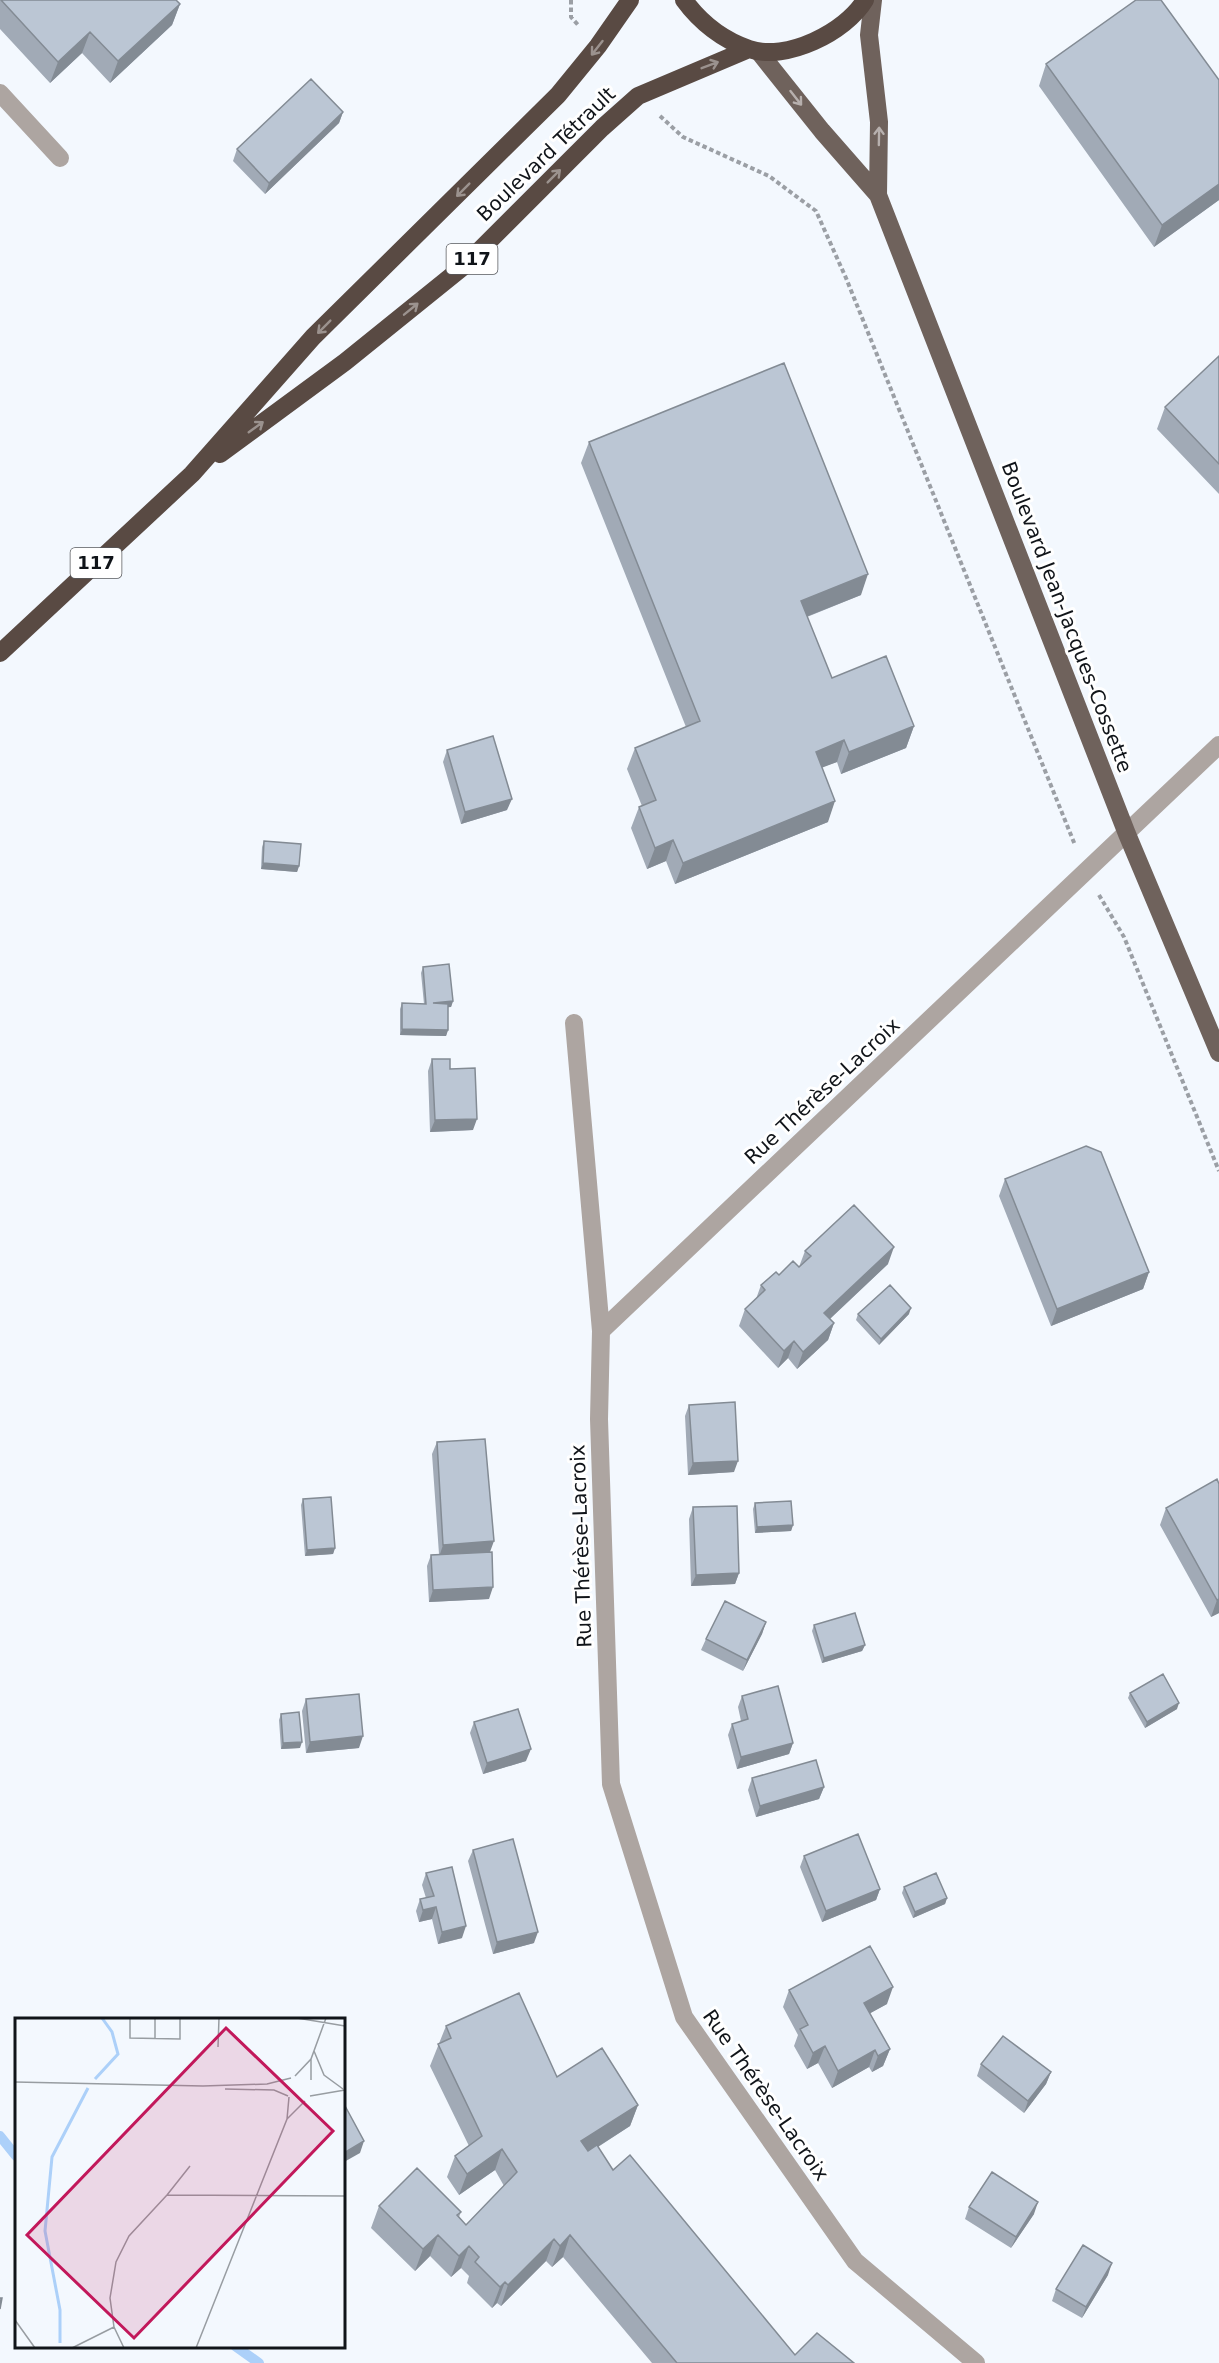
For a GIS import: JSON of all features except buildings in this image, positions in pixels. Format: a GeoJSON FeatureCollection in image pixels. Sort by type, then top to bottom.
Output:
{"type":"FeatureCollection","features":[{"type":"Feature","properties":{"kind":"highway","name":"Boulevard Tétrault"},"geometry":{"type":"LineString","coordinates":[[0,653],[192,474],[314,337],[558,95],[598,46],[630,0]]}},
{"type":"Feature","properties":{"kind":"highway"},"geometry":{"type":"LineString","coordinates":[[684,0],[695,16],[713,29],[754,51]]}},
{"type":"Feature","properties":{"kind":"highway","name":"117"},"geometry":{"type":"LineString","coordinates":[[754,51],[811,44],[838,30],[865,0]]}},
{"type":"Feature","properties":{"kind":"highway","name":"Boulevard Tétrault"},"geometry":{"type":"LineString","coordinates":[[192,474],[345,362],[464,267],[602,128],[638,96],[754,51]]}},
{"type":"Feature","properties":{"kind":"main road","name":"Boulevard Jean-Jacques-Cossette"},"geometry":{"type":"LineString","coordinates":[[873,0],[869,35],[879,122],[878,195]]}},
{"type":"Feature","properties":{"kind":"main road","name":"Boulevard Jean-Jacques-Cossette"},"geometry":{"type":"LineString","coordinates":[[754,51],[878,195],[1127,834],[1219,1053]]}},
{"type":"Feature","properties":{"kind":"street"},"geometry":{"type":"LineString","coordinates":[[0,93],[60,158]]}},
{"type":"Feature","properties":{"kind":"street","name":"Rue Thérèse-Lacroix"},"geometry":{"type":"LineString","coordinates":[[976,2363],[855,2261],[684,2017],[611,1784],[599,1419],[601,1331],[1219,745]]}},
{"type":"Feature","properties":{"kind":"street"},"geometry":{"type":"LineString","coordinates":[[574,1023],[601,1331]]}},
{"type":"Feature","properties":{"kind":"path"},"geometry":{"type":"LineString","coordinates":[[571,0],[571,17],[598,46]]}},
{"type":"Feature","properties":{"kind":"path"},"geometry":{"type":"LineString","coordinates":[[638,96],[683,137],[769,176],[816,211],[846,278],[1086,873],[1124,937],[1219,1170]]}},
{"type":"Feature","properties":{"kind":"waterway"},"geometry":{"type":"LineString","coordinates":[[0,2136],[15,2155]]}},
{"type":"Feature","properties":{"kind":"waterway"},"geometry":{"type":"LineString","coordinates":[[238,2348],[259,2363]]}}]}
